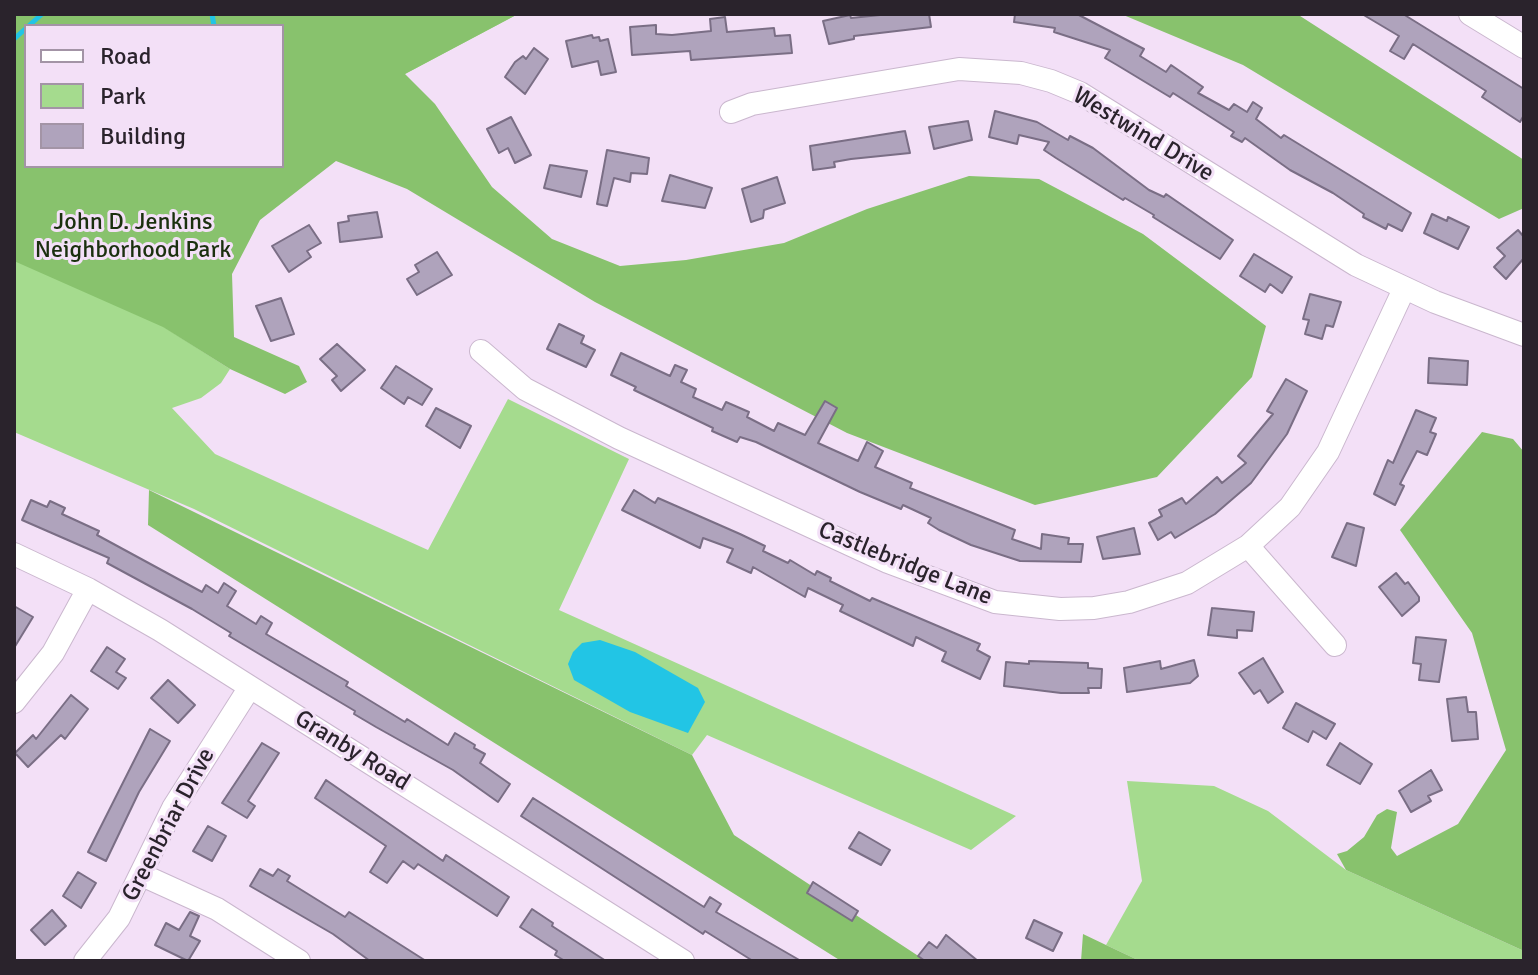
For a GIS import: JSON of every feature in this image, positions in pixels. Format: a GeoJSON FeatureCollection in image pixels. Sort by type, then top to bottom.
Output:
{"type":"FeatureCollection","features":[{"type":"Feature","properties":{"kind":"street"},"geometry":{"type":"LineString","coordinates":[[1470,14],[1524,47]]}},
{"type":"Feature","properties":{"kind":"street","name":"Westwind Drive"},"geometry":{"type":"LineString","coordinates":[[731,112],[752,104],[928,72],[990,69],[1021,73],[1080,93],[1289,226],[1404,289],[1524,335]]}},
{"type":"Feature","properties":{"kind":"street","name":"Castlebridge Lane"},"geometry":{"type":"LineString","coordinates":[[481,351],[525,389],[619,438],[888,562],[995,602],[1060,609],[1129,602],[1187,583],[1248,546],[1290,507],[1328,452],[1404,289]]}},
{"type":"Feature","properties":{"kind":"street"},"geometry":{"type":"LineString","coordinates":[[1248,546],[1335,645]]}},
{"type":"Feature","properties":{"kind":"street","name":"Granby Road"},"geometry":{"type":"LineString","coordinates":[[14,554],[88,589],[250,687],[683,961]]}},
{"type":"Feature","properties":{"kind":"street"},"geometry":{"type":"LineString","coordinates":[[14,702],[53,653],[88,589]]}},
{"type":"Feature","properties":{"kind":"street","name":"Greenbriar Drive"},"geometry":{"type":"LineString","coordinates":[[85,961],[112,930],[173,808],[250,687]]}},
{"type":"Feature","properties":{"kind":"street"},"geometry":{"type":"LineString","coordinates":[[142,875],[208,904],[299,961]]}},
{"type":"Feature","properties":{"kind":"green space"},"geometry":{"type":"Polygon","coordinates":[[[14,14],[518,14],[405,74],[284,27],[284,24],[24,24],[24,168],[28,168],[164,327],[230,369],[221,383],[201,398],[172,408],[215,454],[428,550],[508,399],[629,459],[559,610],[1016,816],[971,850],[707,735],[692,755],[194,509],[14,432],[14,14]]]}},
{"type":"Feature","properties":{"kind":"green space","name":"John D. Jenkins Neighborhood Park"},"geometry":{"type":"Polygon","coordinates":[[[14,14],[518,14],[405,74],[435,104],[492,187],[552,239],[620,266],[686,260],[784,243],[867,209],[969,176],[1039,179],[1143,234],[1266,326],[1252,377],[1157,477],[1035,505],[847,433],[595,302],[407,189],[336,161],[260,220],[232,274],[234,337],[299,366],[307,382],[285,394],[230,369],[163,327],[14,261],[14,14]]]}},
{"type":"Feature","properties":{"kind":"green space"},"geometry":{"type":"Polygon","coordinates":[[[1121,14],[1297,14],[1524,160],[1524,208],[1499,219],[1243,65],[1121,14]]]}},
{"type":"Feature","properties":{"kind":"green space"},"geometry":{"type":"Polygon","coordinates":[[[1482,432],[1513,439],[1524,452],[1524,951],[1346,870],[1337,854],[1347,851],[1364,837],[1377,815],[1387,809],[1397,812],[1391,848],[1397,856],[1458,824],[1506,750],[1472,633],[1400,530],[1482,432]]]}},
{"type":"Feature","properties":{"kind":"green space"},"geometry":{"type":"Polygon","coordinates":[[[149,490],[692,755],[734,835],[926,961],[841,961],[148,525],[149,490]]]}},
{"type":"Feature","properties":{"kind":"green space"},"geometry":{"type":"Polygon","coordinates":[[[1127,781],[1214,786],[1268,811],[1346,870],[1524,951],[1524,961],[1140,961],[1106,945],[1142,881],[1127,781]]]}},
{"type":"Feature","properties":{"kind":"green space"},"geometry":{"type":"Polygon","coordinates":[[[1083,934],[1106,945],[1140,961],[1081,961],[1083,934]]]}},
{"type":"Feature","properties":{"kind":"water"},"geometry":{"type":"Polygon","coordinates":[[[600,640],[635,652],[698,688],[705,702],[688,733],[630,712],[574,680],[568,664],[573,652],[582,643],[600,640]]]}},
{"type":"Feature","properties":{"kind":"building"},"geometry":{"type":"Polygon","coordinates":[[[929,14],[931,27],[854,36],[854,39],[829,44],[823,21],[850,15],[851,18],[929,14]]]}},
{"type":"Feature","properties":{"kind":"building"},"geometry":{"type":"Polygon","coordinates":[[[1015,14],[1077,14],[1144,49],[1140,56],[1166,72],[1171,65],[1203,87],[1198,93],[1229,110],[1234,104],[1247,112],[1253,102],[1262,108],[1256,119],[1281,138],[1284,135],[1411,213],[1402,231],[1388,224],[1386,229],[1363,217],[1364,214],[1333,193],[1290,170],[1245,138],[1242,142],[1231,136],[1234,132],[1173,93],[1170,97],[1105,58],[1110,50],[1054,32],[1055,28],[1014,22],[1015,14]]]}},
{"type":"Feature","properties":{"kind":"building"},"geometry":{"type":"Polygon","coordinates":[[[1362,14],[1403,14],[1524,89],[1524,115],[1520,122],[1482,97],[1486,91],[1413,44],[1404,59],[1390,51],[1399,36],[1362,14]]]}},
{"type":"Feature","properties":{"kind":"building"},"geometry":{"type":"Polygon","coordinates":[[[725,17],[727,32],[774,28],[775,36],[790,35],[792,53],[691,60],[690,51],[632,55],[630,27],[656,25],[656,34],[672,35],[711,31],[710,19],[725,17]]]}},
{"type":"Feature","properties":{"kind":"building"},"geometry":{"type":"Polygon","coordinates":[[[592,35],[593,38],[599,37],[600,41],[608,39],[616,72],[601,75],[598,61],[572,67],[566,41],[592,35]]]}},
{"type":"Feature","properties":{"kind":"building"},"geometry":{"type":"Polygon","coordinates":[[[534,48],[548,59],[525,94],[505,77],[515,62],[523,56],[526,59],[534,48]]]}},
{"type":"Feature","properties":{"kind":"building"},"geometry":{"type":"Polygon","coordinates":[[[995,111],[1037,122],[1068,140],[1070,136],[1093,148],[1149,190],[1164,197],[1166,194],[1233,240],[1220,259],[1154,215],[1125,198],[1123,200],[1044,150],[1049,142],[1019,135],[1017,144],[989,137],[995,111]]]}},
{"type":"Feature","properties":{"kind":"building"},"geometry":{"type":"Polygon","coordinates":[[[511,117],[531,155],[515,163],[508,148],[499,153],[487,129],[511,117]]]}},
{"type":"Feature","properties":{"kind":"building"},"geometry":{"type":"Polygon","coordinates":[[[968,121],[972,140],[934,149],[929,127],[968,121]]]}},
{"type":"Feature","properties":{"kind":"building"},"geometry":{"type":"Polygon","coordinates":[[[905,131],[910,153],[851,159],[834,162],[835,167],[813,170],[810,146],[905,131]]]}},
{"type":"Feature","properties":{"kind":"building"},"geometry":{"type":"Polygon","coordinates":[[[607,150],[649,158],[647,174],[631,173],[630,182],[614,178],[607,206],[597,204],[607,150]]]}},
{"type":"Feature","properties":{"kind":"building"},"geometry":{"type":"Polygon","coordinates":[[[550,165],[587,171],[581,197],[544,188],[550,165]]]}},
{"type":"Feature","properties":{"kind":"building"},"geometry":{"type":"Polygon","coordinates":[[[670,175],[712,188],[705,208],[662,201],[670,175]]]}},
{"type":"Feature","properties":{"kind":"building"},"geometry":{"type":"Polygon","coordinates":[[[777,177],[785,203],[764,210],[763,218],[751,222],[742,189],[777,177]]]}},
{"type":"Feature","properties":{"kind":"building"},"geometry":{"type":"Polygon","coordinates":[[[377,212],[382,237],[340,242],[338,223],[349,221],[348,216],[377,212]]]}},
{"type":"Feature","properties":{"kind":"building"},"geometry":{"type":"Polygon","coordinates":[[[1432,214],[1447,221],[1448,217],[1469,227],[1458,249],[1424,233],[1432,214]]]}},
{"type":"Feature","properties":{"kind":"building"},"geometry":{"type":"Polygon","coordinates":[[[309,225],[321,243],[307,251],[311,257],[289,272],[272,246],[309,225]]]}},
{"type":"Feature","properties":{"kind":"building"},"geometry":{"type":"Polygon","coordinates":[[[1518,230],[1524,237],[1524,258],[1506,279],[1494,267],[1505,256],[1497,248],[1518,230]]]}},
{"type":"Feature","properties":{"kind":"building"},"geometry":{"type":"Polygon","coordinates":[[[437,252],[452,275],[417,295],[407,279],[419,272],[415,265],[437,252]]]}},
{"type":"Feature","properties":{"kind":"building"},"geometry":{"type":"Polygon","coordinates":[[[1254,254],[1292,277],[1282,293],[1270,284],[1265,292],[1240,276],[1254,254]]]}},
{"type":"Feature","properties":{"kind":"building"},"geometry":{"type":"Polygon","coordinates":[[[1310,294],[1341,302],[1333,327],[1326,325],[1322,339],[1305,334],[1309,320],[1303,319],[1310,294]]]}},
{"type":"Feature","properties":{"kind":"building"},"geometry":{"type":"Polygon","coordinates":[[[281,298],[294,334],[271,341],[256,306],[281,298]]]}},
{"type":"Feature","properties":{"kind":"building"},"geometry":{"type":"Polygon","coordinates":[[[559,324],[584,336],[581,343],[595,350],[586,367],[547,349],[559,324]]]}},
{"type":"Feature","properties":{"kind":"building"},"geometry":{"type":"Polygon","coordinates":[[[337,344],[365,370],[341,391],[332,380],[337,376],[320,359],[337,344]]]}},
{"type":"Feature","properties":{"kind":"building"},"geometry":{"type":"Polygon","coordinates":[[[621,353],[670,376],[675,365],[687,370],[681,382],[696,389],[693,397],[722,410],[726,402],[749,412],[747,417],[774,431],[778,423],[805,435],[825,401],[837,408],[818,443],[858,461],[867,442],[883,451],[875,467],[912,483],[910,488],[1015,530],[1012,539],[1041,549],[1042,534],[1069,538],[1068,544],[1083,544],[1081,562],[1020,561],[971,545],[939,530],[928,523],[931,518],[903,505],[901,509],[860,492],[756,442],[740,437],[737,442],[712,431],[713,428],[634,390],[636,387],[611,375],[621,353]]]}},
{"type":"Feature","properties":{"kind":"building"},"geometry":{"type":"Polygon","coordinates":[[[1429,358],[1468,361],[1467,385],[1428,383],[1429,358]]]}},
{"type":"Feature","properties":{"kind":"building"},"geometry":{"type":"Polygon","coordinates":[[[396,366],[432,389],[422,405],[408,397],[404,404],[381,388],[396,366]]]}},
{"type":"Feature","properties":{"kind":"building"},"geometry":{"type":"Polygon","coordinates":[[[1286,379],[1307,391],[1287,434],[1251,483],[1215,514],[1175,538],[1171,532],[1158,540],[1149,523],[1162,516],[1159,510],[1182,498],[1186,504],[1217,477],[1222,483],[1246,463],[1238,456],[1273,414],[1267,411],[1286,379]]]}},
{"type":"Feature","properties":{"kind":"building"},"geometry":{"type":"Polygon","coordinates":[[[436,408],[471,426],[460,448],[426,426],[436,408]]]}},
{"type":"Feature","properties":{"kind":"building"},"geometry":{"type":"Polygon","coordinates":[[[1416,410],[1436,418],[1430,432],[1436,434],[1427,455],[1417,451],[1400,484],[1404,486],[1395,505],[1374,494],[1388,460],[1393,463],[1416,410]]]}},
{"type":"Feature","properties":{"kind":"building"},"geometry":{"type":"Polygon","coordinates":[[[634,490],[655,503],[658,498],[740,534],[765,546],[763,551],[788,563],[790,560],[815,575],[817,571],[870,601],[872,598],[980,644],[977,650],[990,657],[980,679],[942,661],[946,652],[916,637],[913,646],[840,611],[843,605],[808,588],[805,597],[753,567],[751,573],[727,562],[733,549],[703,538],[700,548],[622,510],[634,490]]]}},
{"type":"Feature","properties":{"kind":"building"},"geometry":{"type":"Polygon","coordinates":[[[31,500],[47,507],[50,501],[65,508],[62,514],[99,531],[97,535],[202,592],[206,585],[218,593],[224,583],[236,591],[227,606],[256,624],[261,616],[272,623],[266,634],[348,682],[346,686],[405,722],[407,719],[448,745],[455,733],[475,745],[474,748],[485,754],[480,763],[510,784],[498,802],[453,770],[354,714],[355,711],[229,636],[231,633],[192,609],[107,563],[109,558],[22,520],[31,500]]]}},
{"type":"Feature","properties":{"kind":"building"},"geometry":{"type":"Polygon","coordinates":[[[1347,523],[1364,528],[1356,566],[1332,557],[1347,523]]]}},
{"type":"Feature","properties":{"kind":"building"},"geometry":{"type":"Polygon","coordinates":[[[1134,528],[1140,554],[1103,559],[1097,537],[1134,528]]]}},
{"type":"Feature","properties":{"kind":"building"},"geometry":{"type":"Polygon","coordinates":[[[1396,573],[1405,584],[1408,582],[1419,597],[1419,601],[1402,616],[1379,587],[1396,573]]]}},
{"type":"Feature","properties":{"kind":"building"},"geometry":{"type":"Polygon","coordinates":[[[14,606],[33,617],[14,648],[14,606]]]}},
{"type":"Feature","properties":{"kind":"building"},"geometry":{"type":"Polygon","coordinates":[[[1212,608],[1254,612],[1252,631],[1237,630],[1237,638],[1208,635],[1212,608]]]}},
{"type":"Feature","properties":{"kind":"building"},"geometry":{"type":"Polygon","coordinates":[[[1416,637],[1446,640],[1439,682],[1419,680],[1421,664],[1413,663],[1416,637]]]}},
{"type":"Feature","properties":{"kind":"building"},"geometry":{"type":"Polygon","coordinates":[[[107,647],[125,659],[116,672],[126,678],[118,689],[91,671],[107,647]]]}},
{"type":"Feature","properties":{"kind":"building"},"geometry":{"type":"Polygon","coordinates":[[[1263,658],[1283,692],[1268,703],[1260,690],[1254,694],[1239,673],[1263,658]]]}},
{"type":"Feature","properties":{"kind":"building"},"geometry":{"type":"Polygon","coordinates":[[[1194,660],[1198,676],[1190,683],[1127,692],[1124,668],[1160,661],[1161,669],[1194,660]]]}},
{"type":"Feature","properties":{"kind":"building"},"geometry":{"type":"Polygon","coordinates":[[[1029,661],[1088,663],[1088,668],[1102,669],[1101,688],[1088,688],[1089,693],[1061,693],[1004,686],[1006,662],[1029,664],[1029,661]]]}},
{"type":"Feature","properties":{"kind":"building"},"geometry":{"type":"Polygon","coordinates":[[[168,680],[195,705],[178,723],[151,698],[168,680]]]}},
{"type":"Feature","properties":{"kind":"building"},"geometry":{"type":"Polygon","coordinates":[[[71,695],[88,709],[65,739],[61,735],[28,767],[15,753],[33,735],[36,739],[71,695]]]}},
{"type":"Feature","properties":{"kind":"building"},"geometry":{"type":"Polygon","coordinates":[[[1466,697],[1468,712],[1476,712],[1478,739],[1452,741],[1447,699],[1466,697]]]}},
{"type":"Feature","properties":{"kind":"building"},"geometry":{"type":"Polygon","coordinates":[[[1296,703],[1335,724],[1326,739],[1313,731],[1308,742],[1283,728],[1296,703]]]}},
{"type":"Feature","properties":{"kind":"building"},"geometry":{"type":"Polygon","coordinates":[[[150,729],[170,741],[139,792],[106,861],[88,852],[150,729]]]}},
{"type":"Feature","properties":{"kind":"building"},"geometry":{"type":"Polygon","coordinates":[[[262,743],[279,753],[248,801],[255,806],[247,818],[222,803],[262,743]]]}},
{"type":"Feature","properties":{"kind":"building"},"geometry":{"type":"Polygon","coordinates":[[[1340,743],[1372,764],[1360,784],[1327,765],[1340,743]]]}},
{"type":"Feature","properties":{"kind":"building"},"geometry":{"type":"Polygon","coordinates":[[[1431,770],[1442,790],[1428,796],[1431,801],[1411,812],[1399,791],[1431,770]]]}},
{"type":"Feature","properties":{"kind":"building"},"geometry":{"type":"Polygon","coordinates":[[[326,780],[443,861],[446,855],[509,897],[497,916],[418,864],[414,869],[403,861],[387,883],[370,872],[386,846],[315,798],[326,780]]]}},
{"type":"Feature","properties":{"kind":"building"},"geometry":{"type":"Polygon","coordinates":[[[533,798],[704,907],[710,897],[721,904],[716,912],[801,961],[753,961],[705,931],[703,934],[521,816],[533,798]]]}},
{"type":"Feature","properties":{"kind":"building"},"geometry":{"type":"Polygon","coordinates":[[[208,826],[226,836],[212,861],[193,851],[208,826]]]}},
{"type":"Feature","properties":{"kind":"building"},"geometry":{"type":"Polygon","coordinates":[[[859,832],[890,850],[881,865],[849,848],[859,832]]]}},
{"type":"Feature","properties":{"kind":"building"},"geometry":{"type":"Polygon","coordinates":[[[260,869],[273,876],[278,869],[290,876],[287,881],[345,917],[349,912],[426,961],[370,961],[333,934],[250,886],[260,869]]]}},
{"type":"Feature","properties":{"kind":"building"},"geometry":{"type":"Polygon","coordinates":[[[78,872],[96,883],[81,908],[63,896],[78,872]]]}},
{"type":"Feature","properties":{"kind":"building"},"geometry":{"type":"Polygon","coordinates":[[[813,882],[858,911],[852,921],[807,893],[813,882]]]}},
{"type":"Feature","properties":{"kind":"building"},"geometry":{"type":"Polygon","coordinates":[[[532,909],[553,923],[552,926],[606,961],[565,961],[555,955],[557,951],[520,927],[532,909]]]}},
{"type":"Feature","properties":{"kind":"building"},"geometry":{"type":"Polygon","coordinates":[[[52,910],[66,926],[45,945],[31,930],[52,910]]]}},
{"type":"Feature","properties":{"kind":"building"},"geometry":{"type":"Polygon","coordinates":[[[190,912],[199,916],[190,936],[200,941],[188,961],[155,945],[166,923],[179,930],[190,912]]]}},
{"type":"Feature","properties":{"kind":"building"},"geometry":{"type":"Polygon","coordinates":[[[1034,920],[1062,933],[1053,951],[1026,938],[1034,920]]]}},
{"type":"Feature","properties":{"kind":"building"},"geometry":{"type":"Polygon","coordinates":[[[946,935],[978,961],[925,961],[918,956],[929,942],[937,948],[946,935]]]}},
{"type":"Feature","properties":{"kind":"waterway"},"geometry":{"type":"LineString","coordinates":[[31,24],[42,14]]}},
{"type":"Feature","properties":{"kind":"waterway"},"geometry":{"type":"LineString","coordinates":[[212,14],[214,24]]}},
{"type":"Feature","properties":{"kind":"waterway"},"geometry":{"type":"LineString","coordinates":[[14,39],[24,30]]}}]}
